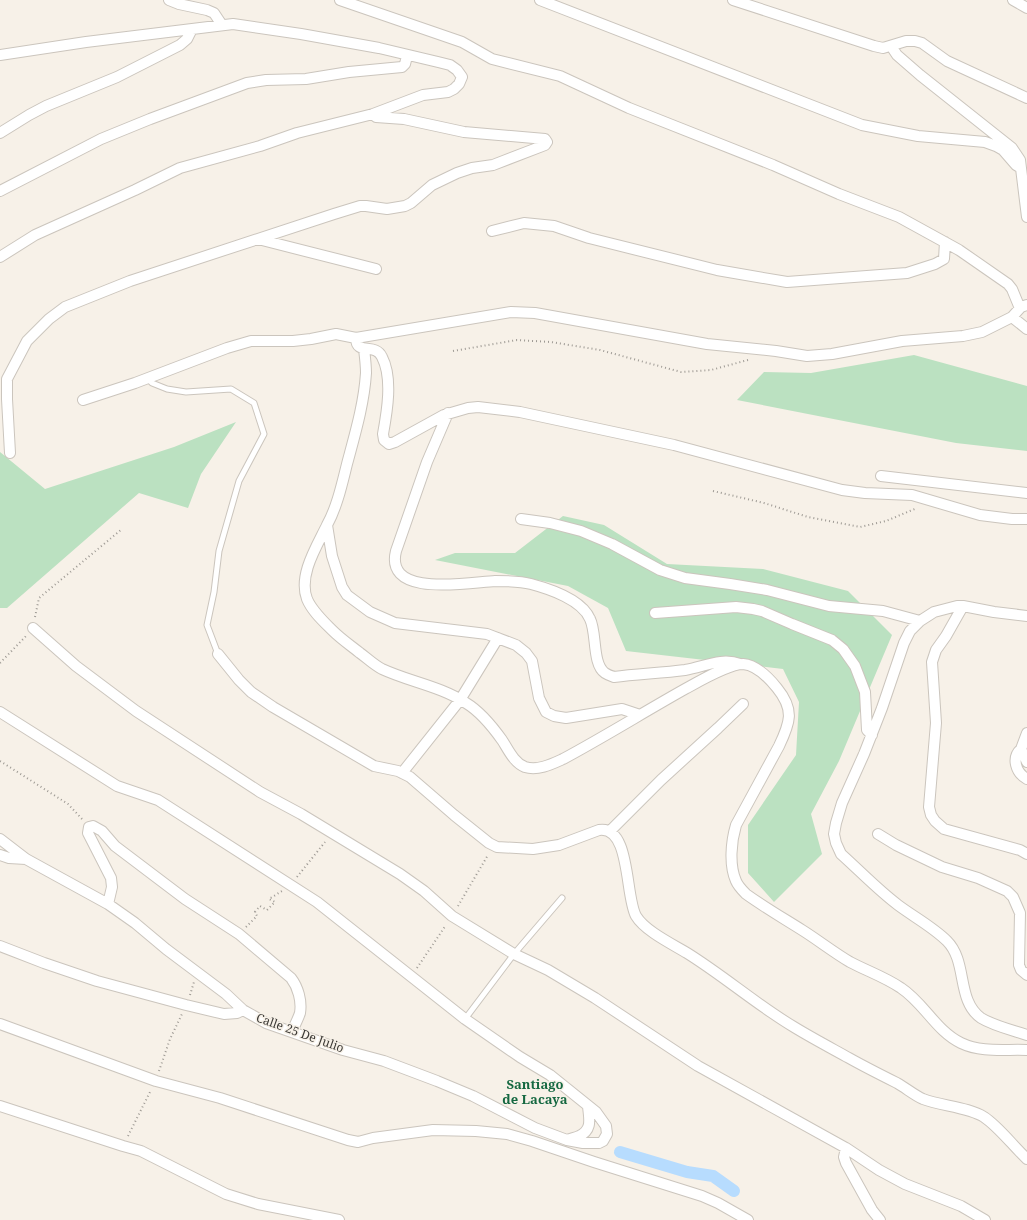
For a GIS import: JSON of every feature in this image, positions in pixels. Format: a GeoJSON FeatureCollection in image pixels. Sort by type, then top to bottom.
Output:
{"type":"FeatureCollection","features":[{"type":"Feature","properties":{"kind":"street"},"geometry":{"type":"LineString","coordinates":[[169,0],[214,13],[222,25]]}},
{"type":"Feature","properties":{"kind":"street"},"geometry":{"type":"LineString","coordinates":[[83,400],[227,348],[251,341],[292,341],[336,334],[356,338],[512,312],[535,313],[707,344],[776,351],[807,356],[832,354],[902,341],[963,336],[982,332],[1012,317],[1024,306],[1017,302],[1012,289],[1008,284],[945,242],[899,217],[629,108],[560,76],[492,59],[462,42],[340,0]]}},
{"type":"Feature","properties":{"kind":"street"},"geometry":{"type":"LineString","coordinates":[[540,0],[862,125],[918,136],[985,142],[996,146],[1007,153],[1016,165],[1023,163]]}},
{"type":"Feature","properties":{"kind":"street"},"geometry":{"type":"LineString","coordinates":[[733,0],[883,48],[906,40],[915,40],[922,43],[947,61],[1027,98]]}},
{"type":"Feature","properties":{"kind":"street"},"geometry":{"type":"LineString","coordinates":[[1013,0],[1027,8]]}},
{"type":"Feature","properties":{"kind":"street"},"geometry":{"type":"LineString","coordinates":[[0,54],[233,24],[269,28],[379,48],[407,56],[450,65],[457,70],[462,77],[460,84],[448,92],[423,95],[373,114],[297,133],[246,150],[180,168],[35,235],[0,257]]}},
{"type":"Feature","properties":{"kind":"street"},"geometry":{"type":"LineString","coordinates":[[0,132],[46,106],[117,77],[180,44],[187,39],[192,29]]}},
{"type":"Feature","properties":{"kind":"street"},"geometry":{"type":"LineString","coordinates":[[891,46],[897,55],[920,75],[1012,148],[1023,163],[1027,217]]}},
{"type":"Feature","properties":{"kind":"street"},"geometry":{"type":"LineString","coordinates":[[0,191],[100,139],[247,83],[266,80],[306,79],[349,72],[402,68],[405,64],[407,56]]}},
{"type":"Feature","properties":{"kind":"street"},"geometry":{"type":"LineString","coordinates":[[10,453],[7,399],[8,379],[27,341],[49,319],[65,307],[130,281],[360,206],[387,209],[405,206],[411,203],[426,189],[441,181],[472,168],[493,165],[545,144],[546,142],[544,140],[464,132],[404,119],[376,117],[373,114]]}},
{"type":"Feature","properties":{"kind":"street"},"geometry":{"type":"LineString","coordinates":[[492,231],[524,223],[554,226],[589,238],[717,270],[787,282],[907,273],[935,264],[944,259],[945,242]]}},
{"type":"Feature","properties":{"kind":"street"},"geometry":{"type":"LineString","coordinates":[[258,239],[376,269]]}},
{"type":"Feature","properties":{"kind":"street"},"geometry":{"type":"LineString","coordinates":[[1012,317],[1027,329]]}},
{"type":"Feature","properties":{"kind":"street"},"geometry":{"type":"LineString","coordinates":[[356,338],[357,345],[361,349],[372,349],[378,352],[385,364],[388,391],[383,434],[384,440],[392,444],[448,413],[478,407],[520,412],[674,445],[842,490],[865,493],[912,495],[980,515],[1012,519],[1027,519]]}},
{"type":"Feature","properties":{"kind":"street"},"geometry":{"type":"LineString","coordinates":[[364,349],[366,371],[364,389],[359,417],[343,481],[331,518],[312,556],[306,575],[307,597],[313,609],[322,621],[341,639],[373,663],[398,675],[432,686],[473,707],[481,714],[517,761],[524,766],[533,768],[551,764],[563,759],[706,677],[732,666],[741,664]]}},
{"type":"Feature","properties":{"kind":"street"},"geometry":{"type":"LineString","coordinates":[[448,413],[428,462],[396,551],[395,562],[401,574],[416,582],[432,585],[496,581],[530,584],[551,590],[566,597],[582,608],[590,619],[595,638],[595,651],[598,661],[601,668],[606,673],[614,676],[685,670],[724,661],[732,661],[749,665],[764,674],[783,696],[790,710],[785,735],[736,825],[733,834],[732,859],[733,872],[736,882],[746,894],[824,946],[863,969],[889,980],[902,988],[933,1021],[946,1033],[960,1042],[974,1048],[988,1050],[1027,1050]]}},
{"type":"Feature","properties":{"kind":"street"},"geometry":{"type":"LineString","coordinates":[[881,476],[1027,493]]}},
{"type":"Feature","properties":{"kind":"street"},"geometry":{"type":"LineString","coordinates":[[521,519],[550,523],[581,531],[612,544],[660,570],[678,576],[767,590],[829,606],[883,611],[920,621]]}},
{"type":"Feature","properties":{"kind":"street"},"geometry":{"type":"LineString","coordinates":[[327,525],[332,556],[342,587],[360,606],[395,623],[487,634],[516,645],[526,653],[532,661],[539,698],[546,712],[554,716],[566,718],[622,710],[640,715]]}},
{"type":"Feature","properties":{"kind":"street"},"geometry":{"type":"LineString","coordinates":[[1027,616],[957,606],[934,612],[920,621],[910,632],[904,643],[872,735],[842,803],[834,834],[836,843],[842,854],[897,904],[936,932],[952,947],[959,963],[965,992],[969,1003],[976,1013],[981,1018],[994,1024],[1027,1035]]}},
{"type":"Feature","properties":{"kind":"street"},"geometry":{"type":"LineString","coordinates":[[963,606],[946,636],[936,650],[932,662],[936,722],[929,800],[931,815],[939,826],[944,829],[1020,850],[1027,854]]}},
{"type":"Feature","properties":{"kind":"street"},"geometry":{"type":"LineString","coordinates":[[654,614],[736,607],[753,609],[762,611],[832,640],[844,649],[855,666],[865,692],[867,730],[872,735]]}},
{"type":"Feature","properties":{"kind":"street"},"geometry":{"type":"LineString","coordinates":[[33,628],[76,666],[136,711],[260,792],[302,814],[400,874],[424,891],[452,916],[514,954],[548,970],[595,998],[698,1066],[846,1148],[879,1170],[905,1184],[961,1206],[985,1220]]}},
{"type":"Feature","properties":{"kind":"street"},"geometry":{"type":"LineString","coordinates":[[402,773],[460,700],[498,638]]}},
{"type":"Feature","properties":{"kind":"street"},"geometry":{"type":"LineString","coordinates":[[218,654],[251,692],[273,707],[370,764],[402,773],[410,777],[454,815],[484,839],[497,847],[528,849],[548,847],[566,844],[599,830],[604,829],[610,831],[618,839],[623,853],[634,912],[637,918],[652,931],[710,968],[793,1027],[899,1084],[921,1098],[936,1104],[983,1116],[1027,1159]]}},
{"type":"Feature","properties":{"kind":"street"},"geometry":{"type":"LineString","coordinates":[[610,831],[661,780],[743,704]]}},
{"type":"Feature","properties":{"kind":"street"},"geometry":{"type":"LineString","coordinates":[[0,712],[117,786],[158,800],[291,884],[317,902],[465,1019],[520,1058],[550,1075],[588,1106],[590,1118],[588,1128],[581,1135],[566,1140]]}},
{"type":"Feature","properties":{"kind":"street"},"geometry":{"type":"LineString","coordinates":[[1027,732],[1015,763],[1020,774],[1027,779]]}},
{"type":"Feature","properties":{"kind":"street"},"geometry":{"type":"LineString","coordinates":[[1021,749],[1027,762]]}},
{"type":"Feature","properties":{"kind":"street"},"geometry":{"type":"LineString","coordinates":[[108,904],[112,887],[111,878],[90,839],[88,833],[89,827],[93,826],[96,827],[122,851],[185,899],[239,934],[291,978],[298,992],[300,1012],[292,1031]]}},
{"type":"Feature","properties":{"kind":"street"},"geometry":{"type":"LineString","coordinates":[[878,834],[896,845],[942,867],[978,878],[1007,891],[1013,897],[1020,913],[1019,965],[1021,970],[1027,975]]}},
{"type":"Feature","properties":{"kind":"street","name":"Calle 25 De Julio"},"geometry":{"type":"LineString","coordinates":[[0,839],[26,860],[108,904],[135,923],[197,973],[226,994],[243,1010],[266,1023],[343,1050],[384,1061],[437,1081],[474,1096],[535,1128],[575,1143],[594,1144],[601,1142],[607,1137],[608,1132],[606,1126],[596,1112],[588,1106]]}},
{"type":"Feature","properties":{"kind":"street"},"geometry":{"type":"LineString","coordinates":[[0,855],[9,858],[26,860]]}},
{"type":"Feature","properties":{"kind":"street"},"geometry":{"type":"LineString","coordinates":[[0,946],[97,981],[186,1005],[224,1014],[237,1013],[243,1010]]}},
{"type":"Feature","properties":{"kind":"street"},"geometry":{"type":"LineString","coordinates":[[0,1024],[156,1081],[220,1098],[354,1142],[401,1133],[433,1130],[476,1131],[507,1134],[702,1196],[748,1220]]}},
{"type":"Feature","properties":{"kind":"street"},"geometry":{"type":"LineString","coordinates":[[0,1106],[142,1151],[226,1194],[258,1204],[339,1220]]}},
{"type":"Feature","properties":{"kind":"street"},"geometry":{"type":"LineString","coordinates":[[532,1141],[535,1128]]}},
{"type":"Feature","properties":{"kind":"street"},"geometry":{"type":"LineString","coordinates":[[846,1148],[844,1157],[846,1163],[872,1210],[880,1220]]}},
{"type":"Feature","properties":{"kind":"lane"},"geometry":{"type":"LineString","coordinates":[[147,378],[152,383],[167,389],[186,392],[231,389],[254,403],[264,434],[239,481],[219,551],[214,592],[207,625],[218,654]]}},
{"type":"Feature","properties":{"kind":"lane"},"geometry":{"type":"LineString","coordinates":[[465,1019],[514,954],[562,898]]}},
{"type":"Feature","properties":{"kind":"path"},"geometry":{"type":"LineString","coordinates":[[453,351],[517,340],[551,342],[600,350],[681,372],[711,370],[755,358]]}},
{"type":"Feature","properties":{"kind":"path"},"geometry":{"type":"LineString","coordinates":[[714,491],[764,503],[808,517],[860,527],[886,521],[933,502]]}},
{"type":"Feature","properties":{"kind":"path"},"geometry":{"type":"LineString","coordinates":[[0,663],[33,628],[39,598],[122,529]]}},
{"type":"Feature","properties":{"kind":"path"},"geometry":{"type":"LineString","coordinates":[[0,761],[68,804],[89,827]]}},
{"type":"Feature","properties":{"kind":"path"},"geometry":{"type":"LineString","coordinates":[[123,1146],[156,1081],[170,1038],[186,1005],[197,973]]}},
{"type":"Feature","properties":{"kind":"green space"},"geometry":{"type":"Polygon","coordinates":[[[914,355],[1027,386],[1027,451],[956,443],[737,400],[764,372],[811,373],[914,355]]]}},
{"type":"Feature","properties":{"kind":"green space"},"geometry":{"type":"Polygon","coordinates":[[[236,422],[201,474],[188,508],[139,493],[7,608],[0,608],[0,452],[45,489],[174,447],[236,422]]]}},
{"type":"Feature","properties":{"kind":"green space"},"geometry":{"type":"Polygon","coordinates":[[[563,516],[604,525],[667,564],[763,569],[848,591],[892,635],[839,761],[811,814],[822,854],[774,902],[748,873],[748,825],[796,755],[799,702],[783,669],[626,651],[608,608],[568,586],[435,560],[455,553],[515,553],[563,516]]]}},
{"type":"Feature","properties":{"kind":"waterway"},"geometry":{"type":"LineString","coordinates":[[620,1152],[687,1172],[713,1176],[734,1191]]}},
{"type":"Feature","properties":{"kind":"district","name":"Santiago de Lacaya"},"geometry":{"type":"Point","coordinates":[535,1092]}}]}
